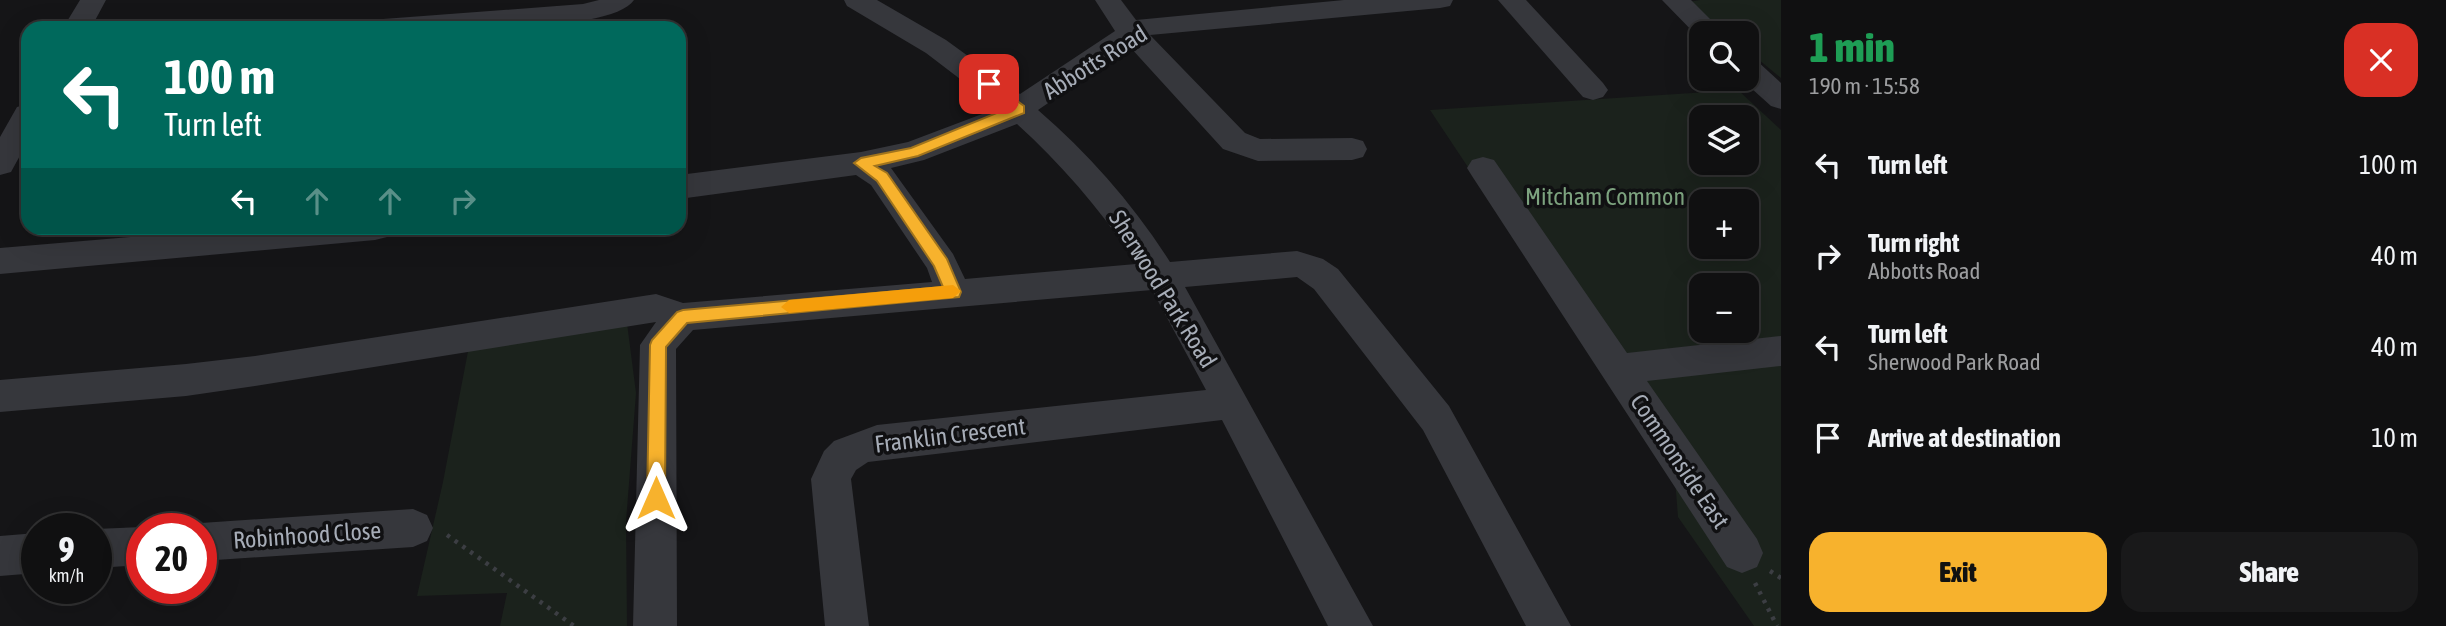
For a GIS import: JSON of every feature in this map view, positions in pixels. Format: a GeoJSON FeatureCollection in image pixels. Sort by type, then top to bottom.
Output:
{"type":"FeatureCollection","features":[{"type":"Feature","properties":{"kind":"street"},"geometry":{"type":"LineString","coordinates":[[81,21],[93,0]]}},
{"type":"Feature","properties":{"kind":"street"},"geometry":{"type":"LineString","coordinates":[[476,21],[583,13],[603,9],[621,0]]}},
{"type":"Feature","properties":{"kind":"street","name":"Sherwood Park Road"},"geometry":{"type":"LineString","coordinates":[[857,0],[937,45],[1019,109],[1096,187],[1134,234],[1232,403],[1351,626]]}},
{"type":"Feature","properties":{"kind":"street"},"geometry":{"type":"LineString","coordinates":[[1108,0],[1116,17],[1234,141],[1258,150],[1352,149]]}},
{"type":"Feature","properties":{"kind":"street","name":"Abbotts Road"},"geometry":{"type":"LineString","coordinates":[[686,186],[861,163],[913,152],[1019,109],[1133,32],[1147,26],[1440,0]]}},
{"type":"Feature","properties":{"kind":"street"},"geometry":{"type":"LineString","coordinates":[[1511,0],[1593,90]]}},
{"type":"Feature","properties":{"kind":"street"},"geometry":{"type":"LineString","coordinates":[[1675,0],[1697,21]]}},
{"type":"Feature","properties":{"kind":"street"},"geometry":{"type":"LineString","coordinates":[[1759,79],[1781,99]]}},
{"type":"Feature","properties":{"kind":"street"},"geometry":{"type":"LineString","coordinates":[[0,164],[21,126]]}},
{"type":"Feature","properties":{"kind":"street"},"geometry":{"type":"LineString","coordinates":[[861,163],[882,177],[941,263],[954,292]]}},
{"type":"Feature","properties":{"kind":"street","name":"Commonside East"},"geometry":{"type":"LineString","coordinates":[[1483,168],[1742,553]]}},
{"type":"Feature","properties":{"kind":"street"},"geometry":{"type":"LineString","coordinates":[[0,261],[310,235]]}},
{"type":"Feature","properties":{"kind":"street"},"geometry":{"type":"LineString","coordinates":[[0,396],[186,380],[255,371],[656,308],[683,317],[1297,264],[1311,268],[1326,279],[1436,418],[1549,626]]}},
{"type":"Feature","properties":{"kind":"street"},"geometry":{"type":"LineString","coordinates":[[655,626],[658,345],[683,317]]}},
{"type":"Feature","properties":{"kind":"street","name":"Commonside East"},"geometry":{"type":"LineString","coordinates":[[1618,369],[1781,351]]}},
{"type":"Feature","properties":{"kind":"street","name":"Franklin Crescent"},"geometry":{"type":"LineString","coordinates":[[847,626],[831,479],[839,461],[855,447],[877,442],[1232,403]]}},
{"type":"Feature","properties":{"kind":"street","name":"Robinhood Close"},"geometry":{"type":"LineString","coordinates":[[217,541],[413,528]]}},
{"type":"Feature","properties":{"kind":"street"},"geometry":{"type":"LineString","coordinates":[[0,556],[21,554]]}},
{"type":"Feature","properties":{"kind":"path"},"geometry":{"type":"LineString","coordinates":[[413,528],[443,533],[574,626]]}},
{"type":"Feature","properties":{"kind":"path"},"geometry":{"type":"LineString","coordinates":[[1742,553],[1777,626]]}},
{"type":"Feature","properties":{"kind":"green space"},"geometry":{"type":"Polygon","coordinates":[[[1781,0],[1781,78],[1759,60],[1759,21],[1711,21],[1688,2],[1781,0]]]}},
{"type":"Feature","properties":{"kind":"green space","name":"Mitcham Common"},"geometry":{"type":"Polygon","coordinates":[[[1739,91],[1754,105],[1689,105],[1689,175],[1759,175],[1759,110],[1781,130],[1781,626],[1754,626],[1678,517],[1675,479],[1430,110],[1739,91]]]}},
{"type":"Feature","properties":{"kind":"green space"},"geometry":{"type":"Polygon","coordinates":[[[627,323],[636,393],[626,522],[627,626],[500,626],[507,593],[417,596],[443,482],[469,346],[627,323]]]}},
{"type":"Feature","properties":{"kind":"slow traffic"},"geometry":{"type":"LineString","coordinates":[[789,307],[953,291]]}},
{"type":"Feature","properties":{"kind":"route"},"geometry":{"type":"LineString","coordinates":[[656,498],[658,345],[683,317],[954,292],[941,263],[882,177],[861,163],[888,159],[935,145],[1006,117],[1019,109],[989,84]]}}]}
